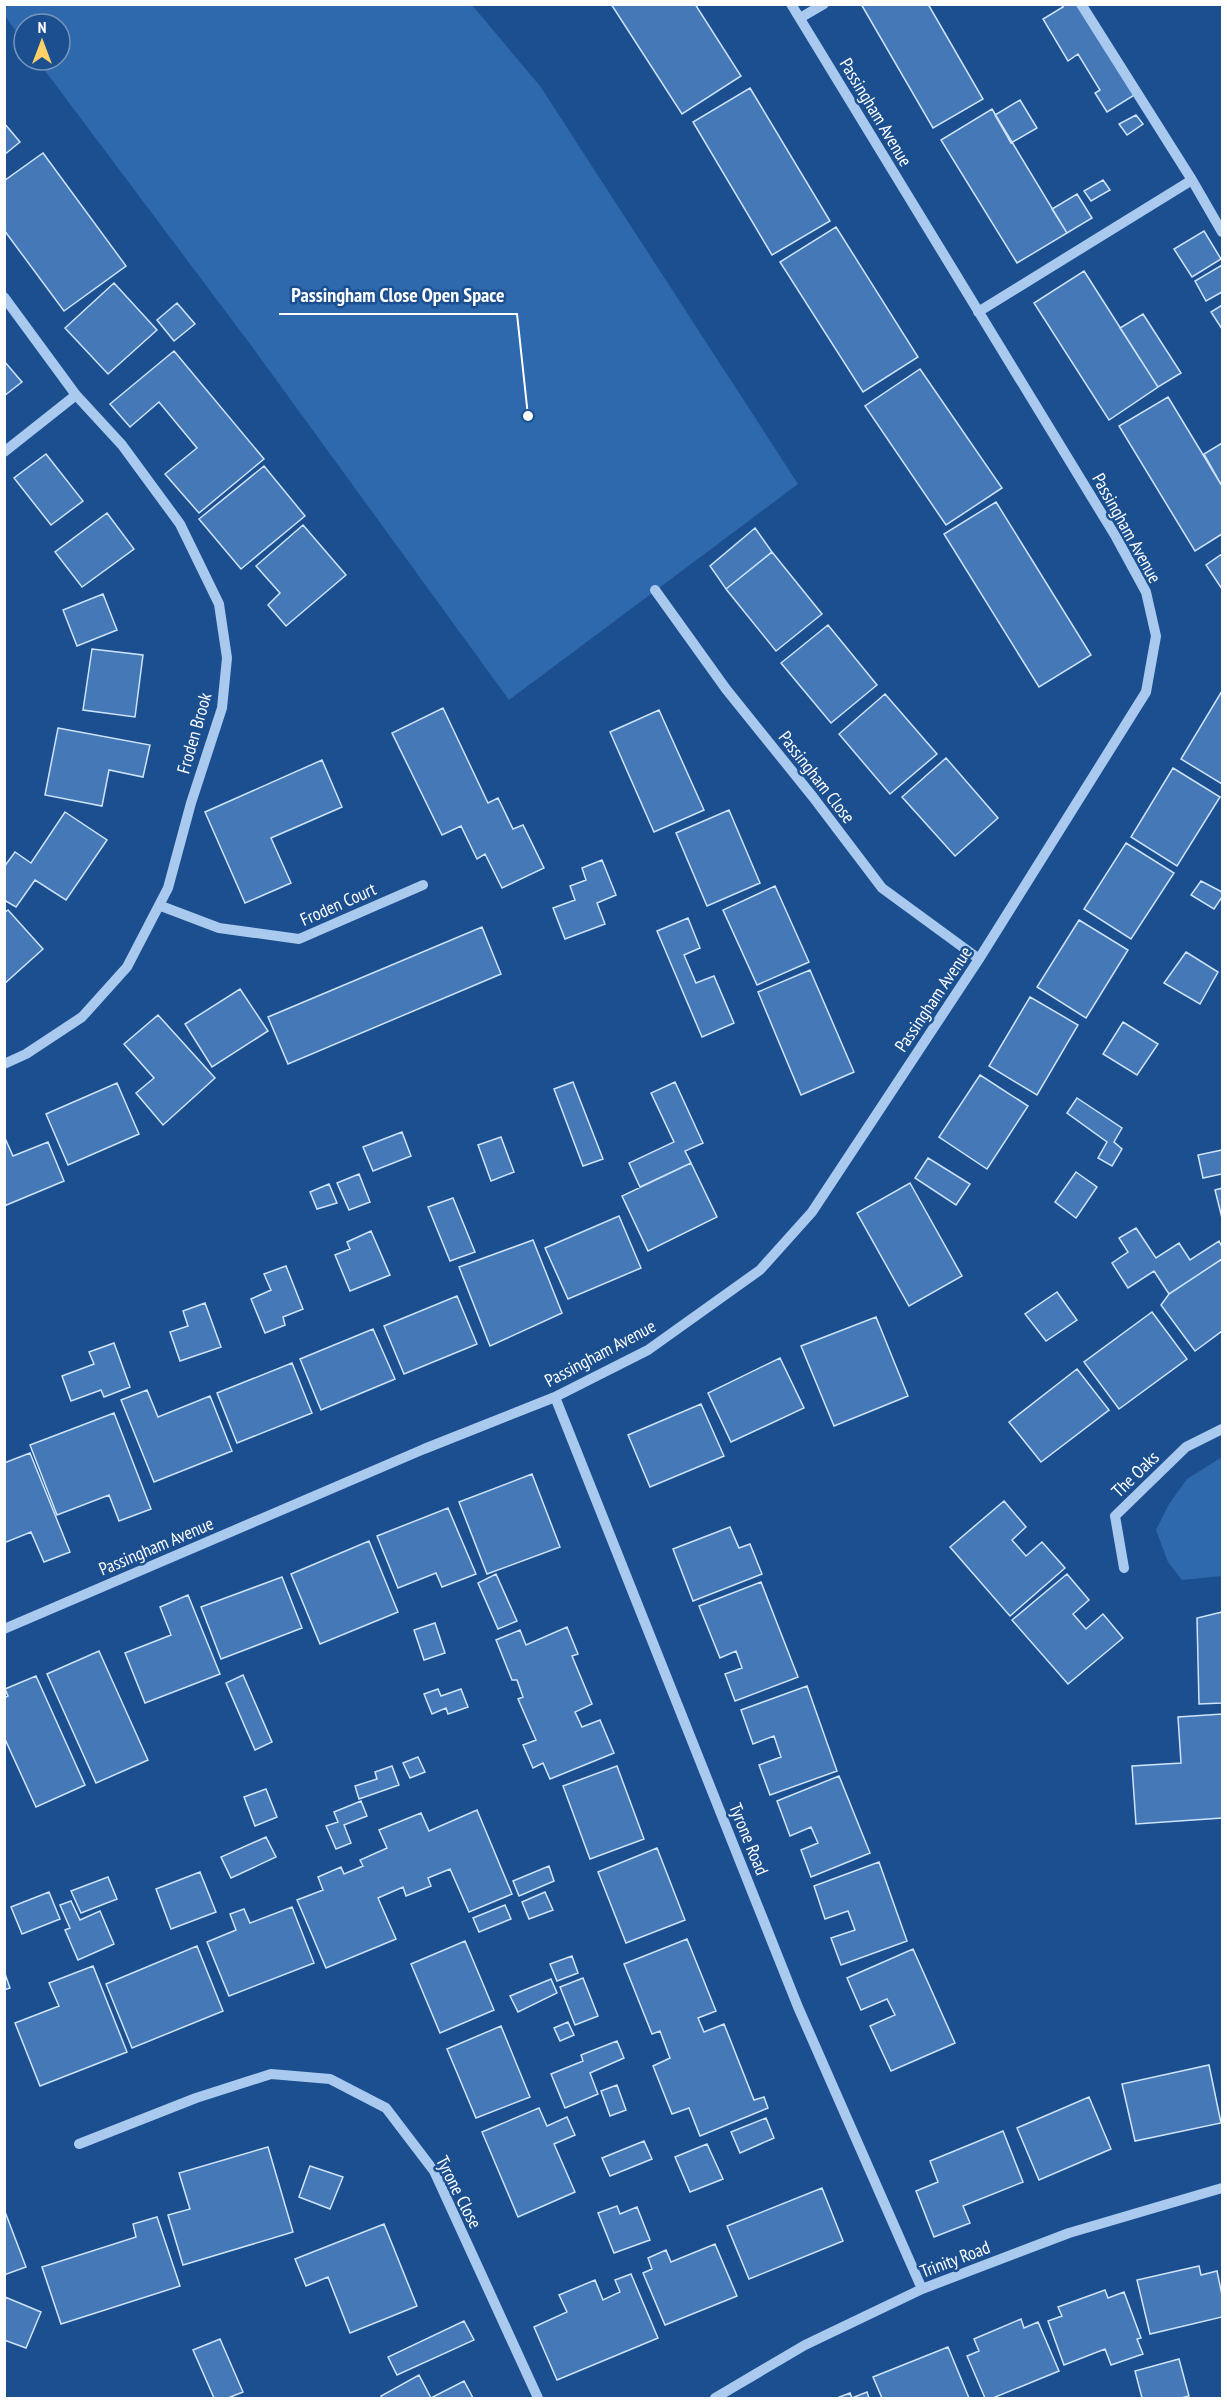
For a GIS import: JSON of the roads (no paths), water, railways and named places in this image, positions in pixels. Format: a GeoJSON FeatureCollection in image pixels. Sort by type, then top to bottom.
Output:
{"type":"FeatureCollection","features":[{"type":"Feature","properties":{"kind":"street","name":"Passingham Avenue"},"geometry":{"type":"LineString","coordinates":[[4,1629],[424,1449],[555,1397],[648,1350],[760,1270],[812,1212],[979,959],[1146,692],[1156,636],[1146,592],[1116,537],[791,4]]}},
{"type":"Feature","properties":{"kind":"street"},"geometry":{"type":"LineString","coordinates":[[800,18],[824,4]]}},
{"type":"Feature","properties":{"kind":"street"},"geometry":{"type":"LineString","coordinates":[[1081,4],[1192,180],[1222,232]]}},
{"type":"Feature","properties":{"kind":"street"},"geometry":{"type":"LineString","coordinates":[[978,312],[1192,180]]}},
{"type":"Feature","properties":{"kind":"street","name":"Froden Brook"},"geometry":{"type":"LineString","coordinates":[[4,297],[76,395],[122,445],[180,524],[219,604],[227,658],[222,708],[161,906],[127,967],[82,1017],[26,1054],[4,1064]]}},
{"type":"Feature","properties":{"kind":"street"},"geometry":{"type":"LineString","coordinates":[[4,452],[76,395]]}},
{"type":"Feature","properties":{"kind":"street","name":"Passingham Close"},"geometry":{"type":"LineString","coordinates":[[655,590],[726,689],[813,797],[882,888],[979,959]]}},
{"type":"Feature","properties":{"kind":"street","name":"Froden Court"},"geometry":{"type":"LineString","coordinates":[[161,906],[219,928],[299,939],[423,885]]}},
{"type":"Feature","properties":{"kind":"street","name":"Tyrone Road"},"geometry":{"type":"LineString","coordinates":[[555,1397],[798,2007],[922,2289]]}},
{"type":"Feature","properties":{"kind":"street","name":"The Oaks"},"geometry":{"type":"LineString","coordinates":[[1124,1568],[1115,1516],[1186,1447],[1222,1429]]}},
{"type":"Feature","properties":{"kind":"street","name":"Tyrone Close"},"geometry":{"type":"LineString","coordinates":[[79,2144],[196,2098],[271,2074],[330,2079],[386,2108],[434,2171],[538,2398]]}},
{"type":"Feature","properties":{"kind":"street","name":"Trinity Road"},"geometry":{"type":"LineString","coordinates":[[715,2398],[805,2345],[922,2289],[1069,2233],[1222,2188]]}},
{"type":"Feature","properties":{"kind":"place","name":"Passingham Close Open Space"},"geometry":{"type":"Point","coordinates":[528,416]}}]}
